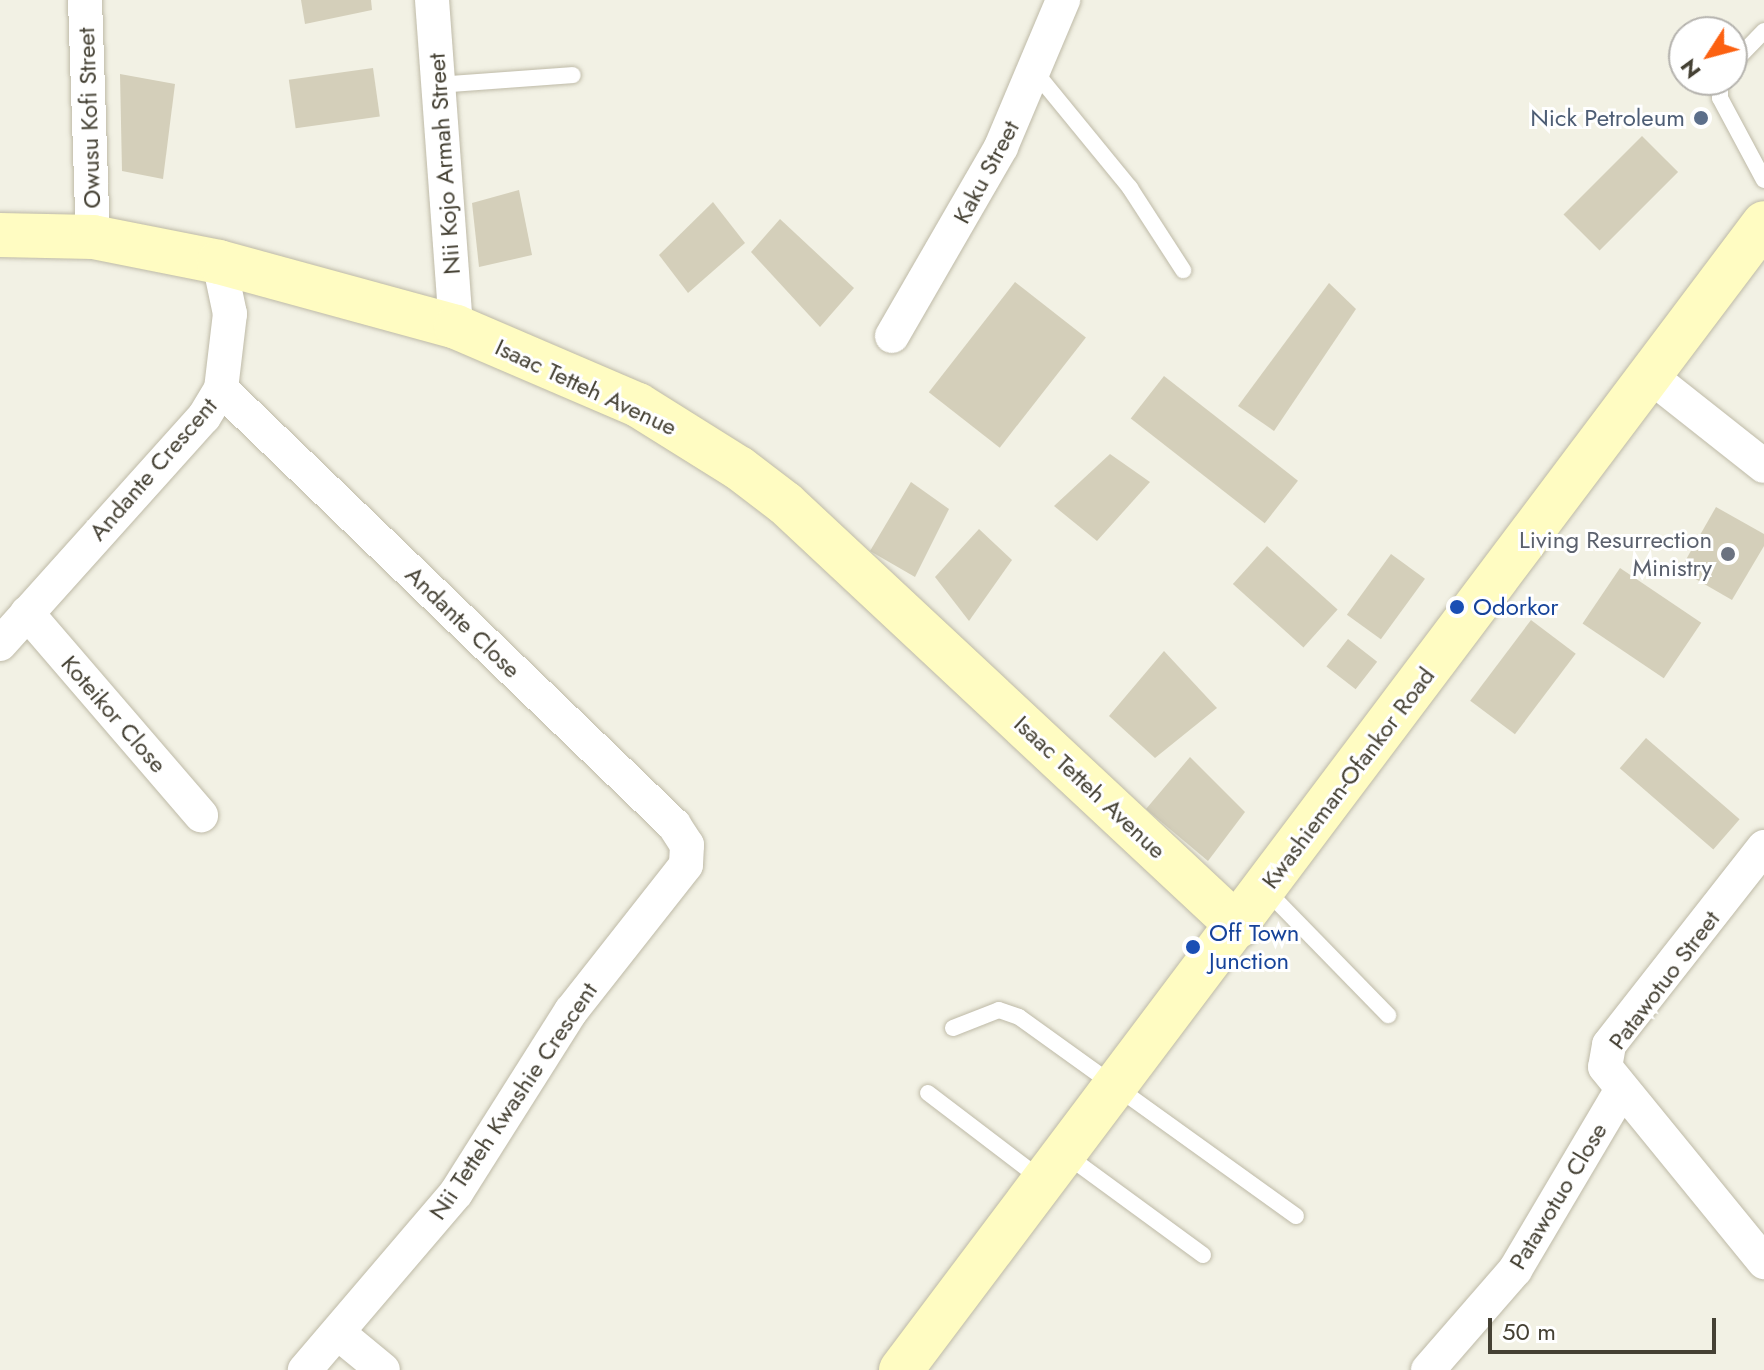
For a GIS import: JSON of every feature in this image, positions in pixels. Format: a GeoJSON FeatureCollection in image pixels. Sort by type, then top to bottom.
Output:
{"type":"FeatureCollection","features":[{"type":"Feature","properties":{"kind":"street","name":"Owusu Kofi Street"},"geometry":{"type":"LineString","coordinates":[[85,0],[93,237]]}},
{"type":"Feature","properties":{"kind":"street","name":"Nii Kojo Armah Street"},"geometry":{"type":"LineString","coordinates":[[432,0],[456,327]]}},
{"type":"Feature","properties":{"kind":"street","name":"Kaku Street"},"geometry":{"type":"LineString","coordinates":[[892,336],[955,232],[1036,73],[1063,0]]}},
{"type":"Feature","properties":{"kind":"street","name":"Kwashieman-Ofankor Road"},"geometry":{"type":"LineString","coordinates":[[901,1370],[1764,223]]}},
{"type":"Feature","properties":{"kind":"street","name":"Isaac Tetteh Avenue"},"geometry":{"type":"LineString","coordinates":[[0,235],[93,237],[219,262],[456,327],[638,405],[739,468],[785,503],[1238,926]]}},
{"type":"Feature","properties":{"kind":"street","name":"Andante Crescent"},"geometry":{"type":"LineString","coordinates":[[0,644],[204,417],[221,389],[230,314],[219,262]]}},
{"type":"Feature","properties":{"kind":"street"},"geometry":{"type":"LineString","coordinates":[[1650,376],[1764,466]]}},
{"type":"Feature","properties":{"kind":"street","name":"Andante Close"},"geometry":{"type":"LineString","coordinates":[[221,389],[674,825],[687,845],[686,865]]}},
{"type":"Feature","properties":{"kind":"street","name":"Koteikor Close"},"geometry":{"type":"LineString","coordinates":[[27,613],[201,815]]}},
{"type":"Feature","properties":{"kind":"street","name":"Patawotuo Street"},"geometry":{"type":"LineString","coordinates":[[1764,847],[1609,1045],[1605,1067],[1621,1091],[1764,1262]]}},
{"type":"Feature","properties":{"kind":"street","name":"Nii Tetteh Kwashie Crescent"},"geometry":{"type":"LineString","coordinates":[[305,1370],[456,1193],[571,1011],[686,865]]}},
{"type":"Feature","properties":{"kind":"street","name":"Patawotuo Close"},"geometry":{"type":"LineString","coordinates":[[1428,1370],[1515,1270],[1621,1091]]}},
{"type":"Feature","properties":{"kind":"street"},"geometry":{"type":"LineString","coordinates":[[338,1333],[383,1370]]}},
{"type":"Feature","properties":{"kind":"lane"},"geometry":{"type":"LineString","coordinates":[[1748,48],[1764,31]]}},
{"type":"Feature","properties":{"kind":"lane"},"geometry":{"type":"LineString","coordinates":[[1036,73],[1130,188],[1183,270]]}},
{"type":"Feature","properties":{"kind":"lane"},"geometry":{"type":"LineString","coordinates":[[438,85],[573,75]]}},
{"type":"Feature","properties":{"kind":"lane"},"geometry":{"type":"LineString","coordinates":[[1720,96],[1764,180]]}},
{"type":"Feature","properties":{"kind":"lane"},"geometry":{"type":"LineString","coordinates":[[1265,889],[1388,1015]]}},
{"type":"Feature","properties":{"kind":"lane"},"geometry":{"type":"LineString","coordinates":[[953,1028],[999,1010],[1019,1017],[1117,1084],[1296,1216]]}},
{"type":"Feature","properties":{"kind":"lane"},"geometry":{"type":"LineString","coordinates":[[928,1093],[1203,1255]]}},
{"type":"Feature","properties":{"kind":"building"},"geometry":{"type":"Polygon","coordinates":[[[301,0],[371,0],[372,10],[305,24],[301,0]]]}},
{"type":"Feature","properties":{"kind":"building"},"geometry":{"type":"Polygon","coordinates":[[[373,68],[380,117],[296,128],[289,80],[373,68]]]}},
{"type":"Feature","properties":{"kind":"building"},"geometry":{"type":"Polygon","coordinates":[[[120,74],[175,84],[163,179],[122,171],[120,74]]]}},
{"type":"Feature","properties":{"kind":"building"},"geometry":{"type":"Polygon","coordinates":[[[1642,136],[1678,172],[1600,251],[1564,214],[1642,136]]]}},
{"type":"Feature","properties":{"kind":"building"},"geometry":{"type":"Polygon","coordinates":[[[519,190],[532,255],[479,267],[472,203],[519,190]]]}},
{"type":"Feature","properties":{"kind":"building"},"geometry":{"type":"Polygon","coordinates":[[[713,202],[745,243],[688,293],[659,255],[713,202]]]}},
{"type":"Feature","properties":{"kind":"building"},"geometry":{"type":"Polygon","coordinates":[[[780,219],[854,288],[820,327],[751,252],[780,219]]]}},
{"type":"Feature","properties":{"kind":"building"},"geometry":{"type":"Polygon","coordinates":[[[1015,282],[1086,337],[1000,448],[929,392],[1015,282]]]}},
{"type":"Feature","properties":{"kind":"building"},"geometry":{"type":"Polygon","coordinates":[[[1329,283],[1356,309],[1274,431],[1238,406],[1329,283]]]}},
{"type":"Feature","properties":{"kind":"building"},"geometry":{"type":"Polygon","coordinates":[[[1164,376],[1298,481],[1265,523],[1131,419],[1164,376]]]}},
{"type":"Feature","properties":{"kind":"building"},"geometry":{"type":"Polygon","coordinates":[[[1110,454],[1150,482],[1097,541],[1054,506],[1110,454]]]}},
{"type":"Feature","properties":{"kind":"building"},"geometry":{"type":"Polygon","coordinates":[[[911,482],[949,509],[915,577],[870,551],[911,482]]]}},
{"type":"Feature","properties":{"kind":"building"},"geometry":{"type":"Polygon","coordinates":[[[1716,507],[1764,534],[1764,546],[1732,600],[1680,570],[1716,507]]]}},
{"type":"Feature","properties":{"kind":"building"},"geometry":{"type":"Polygon","coordinates":[[[979,529],[1012,560],[969,621],[935,577],[979,529]]]}},
{"type":"Feature","properties":{"kind":"building"},"geometry":{"type":"Polygon","coordinates":[[[1267,546],[1338,610],[1303,647],[1233,584],[1267,546]]]}},
{"type":"Feature","properties":{"kind":"building"},"geometry":{"type":"Polygon","coordinates":[[[1391,554],[1425,579],[1381,639],[1347,615],[1391,554]]]}},
{"type":"Feature","properties":{"kind":"building"},"geometry":{"type":"Polygon","coordinates":[[[1620,568],[1701,623],[1664,678],[1583,624],[1620,568]]]}},
{"type":"Feature","properties":{"kind":"building"},"geometry":{"type":"Polygon","coordinates":[[[1531,620],[1576,654],[1515,734],[1470,701],[1531,620]]]}},
{"type":"Feature","properties":{"kind":"building"},"geometry":{"type":"Polygon","coordinates":[[[1348,639],[1377,662],[1356,689],[1326,667],[1348,639]]]}},
{"type":"Feature","properties":{"kind":"building"},"geometry":{"type":"Polygon","coordinates":[[[1164,651],[1217,708],[1155,758],[1109,716],[1164,651]]]}},
{"type":"Feature","properties":{"kind":"building"},"geometry":{"type":"Polygon","coordinates":[[[1646,738],[1740,819],[1713,850],[1620,768],[1646,738]]]}},
{"type":"Feature","properties":{"kind":"building"},"geometry":{"type":"Polygon","coordinates":[[[1190,757],[1245,812],[1208,861],[1146,809],[1190,757]]]}},
{"type":"Feature","properties":{"kind":"place","name":"Nick Petroleum"},"geometry":{"type":"Point","coordinates":[1701,118]}},
{"type":"Feature","properties":{"kind":"place","name":"Living Resurrection Ministry"},"geometry":{"type":"Point","coordinates":[1728,554]}},
{"type":"Feature","properties":{"kind":"place","name":"Odorkor"},"geometry":{"type":"Point","coordinates":[1457,607]}},
{"type":"Feature","properties":{"kind":"place","name":"Off Town Junction"},"geometry":{"type":"Point","coordinates":[1193,947]}}]}
